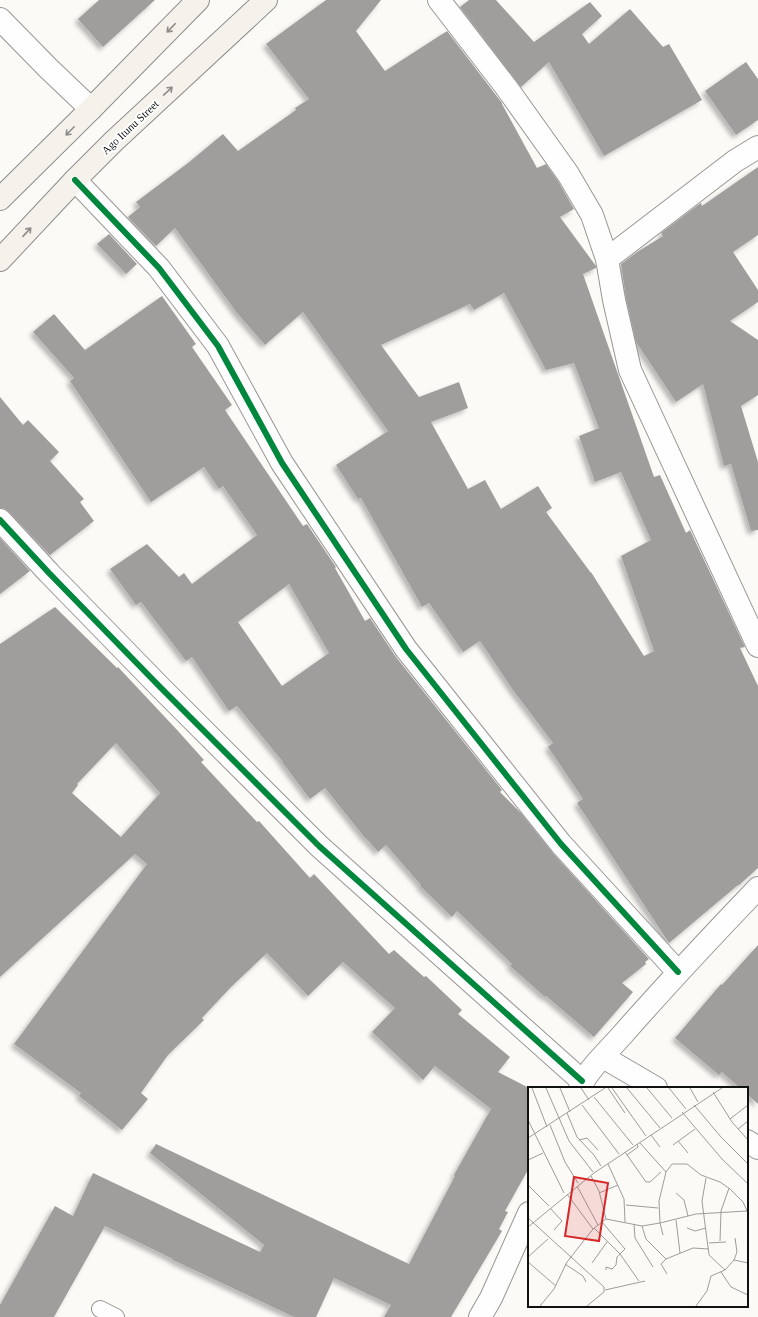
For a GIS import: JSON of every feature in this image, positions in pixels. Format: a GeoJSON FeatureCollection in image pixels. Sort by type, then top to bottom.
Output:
{"type":"FeatureCollection","features":[{"type":"Feature","properties":{"kind":"main road"},"geometry":{"type":"LineString","coordinates":[[0,199],[198,0]]}},
{"type":"Feature","properties":{"kind":"main road","name":"Ago Itunu Street"},"geometry":{"type":"LineString","coordinates":[[0,260],[114,141],[266,0]]}},
{"type":"Feature","properties":{"kind":"street"},"geometry":{"type":"LineString","coordinates":[[439,0],[506,87],[568,174],[592,216],[607,259],[614,300],[630,370],[758,646]]}},
{"type":"Feature","properties":{"kind":"street"},"geometry":{"type":"LineString","coordinates":[[0,19],[91,109]]}},
{"type":"Feature","properties":{"kind":"street"},"geometry":{"type":"LineString","coordinates":[[607,259],[735,161],[758,147]]}},
{"type":"Feature","properties":{"kind":"street"},"geometry":{"type":"LineString","coordinates":[[75,180],[159,268],[218,346],[282,463],[406,649],[561,844],[678,972]]}},
{"type":"Feature","properties":{"kind":"street"},"geometry":{"type":"LineString","coordinates":[[0,520],[49,574],[319,846],[581,1084],[678,972],[758,888]]}},
{"type":"Feature","properties":{"kind":"street"},"geometry":{"type":"LineString","coordinates":[[603,1057],[654,1087]]}},
{"type":"Feature","properties":{"kind":"street"},"geometry":{"type":"LineString","coordinates":[[748,1142],[758,1148]]}},
{"type":"Feature","properties":{"kind":"street"},"geometry":{"type":"LineString","coordinates":[[480,1317],[491,1298],[528,1215]]}},
{"type":"Feature","properties":{"kind":"lane"},"geometry":{"type":"LineString","coordinates":[[100,1309],[116,1317]]}},
{"type":"Feature","properties":{"kind":"building"},"geometry":{"type":"Polygon","coordinates":[[[99,0],[155,0],[103,47],[78,19],[99,0]]]}},
{"type":"Feature","properties":{"kind":"building"},"geometry":{"type":"Polygon","coordinates":[[[326,0],[381,0],[356,31],[385,71],[447,31],[502,103],[537,168],[546,164],[558,181],[574,209],[560,217],[596,266],[596,268],[583,274],[654,477],[660,475],[686,533],[690,530],[745,647],[740,648],[758,686],[758,868],[669,943],[577,803],[583,799],[548,747],[553,743],[513,690],[480,641],[463,652],[429,603],[422,607],[361,498],[358,499],[336,465],[388,431],[303,312],[265,345],[237,313],[175,228],[156,246],[128,217],[140,207],[136,202],[188,163],[223,134],[238,151],[309,99],[266,44],[326,0]],[[504,293],[474,310],[470,304],[381,345],[419,397],[459,382],[468,408],[431,422],[468,489],[485,480],[501,509],[538,486],[552,508],[546,512],[591,572],[644,656],[654,651],[621,556],[651,540],[621,472],[595,482],[579,436],[599,428],[574,363],[546,370],[504,293]]]}},
{"type":"Feature","properties":{"kind":"building"},"geometry":{"type":"Polygon","coordinates":[[[469,0],[496,0],[534,42],[590,2],[602,16],[582,34],[589,44],[630,9],[663,47],[669,44],[702,100],[604,156],[549,62],[521,87],[460,7],[469,0]]]}},
{"type":"Feature","properties":{"kind":"building"},"geometry":{"type":"Polygon","coordinates":[[[746,62],[758,79],[758,120],[736,135],[705,91],[746,62]]]}},
{"type":"Feature","properties":{"kind":"building"},"geometry":{"type":"Polygon","coordinates":[[[758,167],[758,235],[733,252],[758,290],[758,302],[730,321],[758,340],[758,395],[741,406],[758,462],[758,530],[751,531],[731,464],[724,466],[703,384],[676,402],[636,342],[626,298],[621,264],[663,236],[661,233],[698,205],[701,203],[702,206],[758,167]]]}},
{"type":"Feature","properties":{"kind":"building"},"geometry":{"type":"Polygon","coordinates":[[[109,234],[137,264],[126,274],[97,244],[109,234]]]}},
{"type":"Feature","properties":{"kind":"building"},"geometry":{"type":"Polygon","coordinates":[[[162,296],[196,344],[192,347],[232,405],[225,410],[303,526],[307,524],[336,567],[335,568],[365,621],[370,618],[396,657],[502,790],[500,792],[521,813],[552,852],[649,959],[645,962],[646,964],[622,983],[633,992],[594,1037],[510,966],[512,964],[457,911],[452,917],[420,886],[421,885],[386,845],[378,852],[325,788],[310,799],[283,762],[237,706],[229,711],[192,657],[186,661],[141,602],[136,605],[110,569],[147,544],[179,577],[184,573],[192,584],[257,535],[223,486],[219,489],[204,467],[151,502],[70,381],[74,378],[33,332],[54,314],[85,350],[162,296]],[[289,584],[238,622],[282,686],[329,653],[289,584]]]}},
{"type":"Feature","properties":{"kind":"building"},"geometry":{"type":"Polygon","coordinates":[[[0,397],[23,425],[28,420],[59,452],[50,461],[84,499],[80,502],[94,521],[50,555],[9,512],[4,508],[0,508],[0,397]]]}},
{"type":"Feature","properties":{"kind":"building"},"geometry":{"type":"Polygon","coordinates":[[[0,538],[30,571],[0,594],[0,538]]]}},
{"type":"Feature","properties":{"kind":"building"},"geometry":{"type":"Polygon","coordinates":[[[55,607],[117,668],[118,667],[204,760],[201,762],[257,822],[259,821],[310,878],[314,874],[389,954],[394,950],[424,977],[426,976],[462,1010],[458,1014],[510,1057],[498,1072],[528,1087],[528,1170],[505,1211],[508,1212],[499,1229],[502,1231],[451,1317],[384,1317],[391,1305],[334,1278],[316,1317],[294,1317],[105,1226],[54,1317],[0,1317],[0,1305],[55,1206],[73,1216],[93,1173],[260,1252],[264,1245],[150,1153],[156,1144],[409,1264],[455,1176],[454,1175],[491,1109],[435,1066],[423,1080],[372,1032],[395,1008],[343,962],[308,996],[267,953],[231,987],[202,1018],[204,1020],[168,1055],[141,1093],[148,1099],[122,1130],[79,1096],[81,1093],[14,1044],[147,864],[135,854],[0,977],[0,644],[55,607]],[[116,743],[77,784],[78,785],[72,793],[121,837],[160,793],[116,743]]]}},
{"type":"Feature","properties":{"kind":"building"},"geometry":{"type":"Polygon","coordinates":[[[758,945],[758,1104],[748,1095],[748,1087],[739,1087],[722,1072],[719,1075],[675,1038],[721,984],[722,985],[758,945]]]}},
{"type":"Feature","properties":{"kind":"cycle path"},"geometry":{"type":"LineString","coordinates":[[75,180],[159,268],[218,346],[282,463],[406,649],[561,844],[678,972]]}},
{"type":"Feature","properties":{"kind":"cycle path"},"geometry":{"type":"LineString","coordinates":[[0,520],[49,573],[160,687],[319,846],[582,1081]]}}]}
